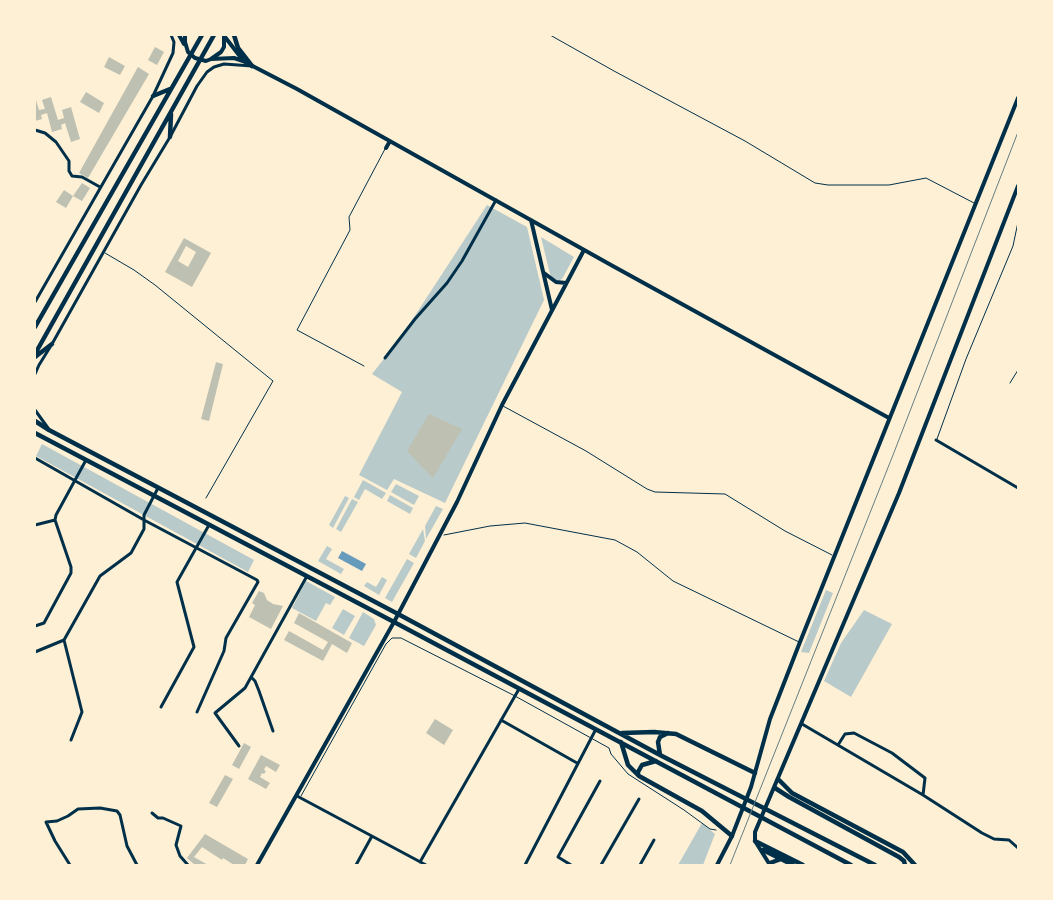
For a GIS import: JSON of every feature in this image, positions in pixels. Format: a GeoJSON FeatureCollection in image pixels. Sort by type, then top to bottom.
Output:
{"type":"FeatureCollection","features":[{"type":"Feature","properties":{"kind":"main road"},"geometry":{"type":"LineString","coordinates":[[35,327],[202,35]]}},
{"type":"Feature","properties":{"kind":"main road"},"geometry":{"type":"LineString","coordinates":[[35,356],[214,35]]}},
{"type":"Feature","properties":{"kind":"main road"},"geometry":{"type":"LineString","coordinates":[[234,35],[238,48],[252,66]]}},
{"type":"Feature","properties":{"kind":"main road"},"geometry":{"type":"LineString","coordinates":[[152,96],[170,88]]}},
{"type":"Feature","properties":{"kind":"main road"},"geometry":{"type":"LineString","coordinates":[[170,137],[171,112]]}},
{"type":"Feature","properties":{"kind":"main road"},"geometry":{"type":"LineString","coordinates":[[35,356],[52,344]]}},
{"type":"Feature","properties":{"kind":"main road"},"geometry":{"type":"LineString","coordinates":[[35,421],[660,755],[875,865]]}},
{"type":"Feature","properties":{"kind":"main road"},"geometry":{"type":"LineString","coordinates":[[35,433],[851,865]]}},
{"type":"Feature","properties":{"kind":"main road"},"geometry":{"type":"LineString","coordinates":[[620,733],[669,732],[755,773]]}},
{"type":"Feature","properties":{"kind":"main road"},"geometry":{"type":"LineString","coordinates":[[660,755],[658,742],[660,737],[669,732]]}},
{"type":"Feature","properties":{"kind":"main road"},"geometry":{"type":"LineString","coordinates":[[621,742],[628,765],[639,776],[702,811],[732,836]]}},
{"type":"Feature","properties":{"kind":"main road"},"geometry":{"type":"LineString","coordinates":[[639,776],[638,772],[642,765],[656,761]]}},
{"type":"Feature","properties":{"kind":"main road"},"geometry":{"type":"LineString","coordinates":[[778,779],[792,792],[903,852],[915,865]]}},
{"type":"Feature","properties":{"kind":"main road"},"geometry":{"type":"LineString","coordinates":[[774,788],[789,798],[899,857],[904,861],[905,865]]}},
{"type":"Feature","properties":{"kind":"main road"},"geometry":{"type":"LineString","coordinates":[[756,841],[802,865]]}},
{"type":"Feature","properties":{"kind":"main road"},"geometry":{"type":"LineString","coordinates":[[763,850],[793,865]]}},
{"type":"Feature","properties":{"kind":"main road"},"geometry":{"type":"LineString","coordinates":[[836,857],[842,865]]}},
{"type":"Feature","properties":{"kind":"main road"},"geometry":{"type":"LineString","coordinates":[[770,864],[781,859]]}},
{"type":"Feature","properties":{"kind":"street"},"geometry":{"type":"LineString","coordinates":[[35,302],[152,96],[173,53],[174,42],[171,35]]}},
{"type":"Feature","properties":{"kind":"street"},"geometry":{"type":"LineString","coordinates":[[179,35],[190,55],[200,60],[234,58],[297,89],[889,418]]}},
{"type":"Feature","properties":{"kind":"street"},"geometry":{"type":"LineString","coordinates":[[185,35],[186,48]]}},
{"type":"Feature","properties":{"kind":"street"},"geometry":{"type":"LineString","coordinates":[[212,59],[224,47],[224,35]]}},
{"type":"Feature","properties":{"kind":"street"},"geometry":{"type":"LineString","coordinates":[[224,35],[243,61]]}},
{"type":"Feature","properties":{"kind":"street"},"geometry":{"type":"LineString","coordinates":[[35,374],[197,86],[207,72],[214,67],[224,64],[252,66]]}},
{"type":"Feature","properties":{"kind":"street"},"geometry":{"type":"LineString","coordinates":[[717,865],[732,836],[751,787],[770,718],[1018,98]]}},
{"type":"Feature","properties":{"kind":"street"},"geometry":{"type":"LineString","coordinates":[[35,130],[45,133],[56,142],[69,161],[69,171],[72,176],[82,177],[100,187]]}},
{"type":"Feature","properties":{"kind":"street"},"geometry":{"type":"LineString","coordinates":[[386,148],[390,141]]}},
{"type":"Feature","properties":{"kind":"street"},"geometry":{"type":"LineString","coordinates":[[770,864],[756,841],[755,832],[899,493],[1018,186]]}},
{"type":"Feature","properties":{"kind":"street"},"geometry":{"type":"LineString","coordinates":[[385,358],[446,283],[462,260],[496,200]]}},
{"type":"Feature","properties":{"kind":"street"},"geometry":{"type":"LineString","coordinates":[[531,220],[552,310]]}},
{"type":"Feature","properties":{"kind":"street"},"geometry":{"type":"LineString","coordinates":[[257,865],[298,797],[442,535],[502,405],[584,250]]}},
{"type":"Feature","properties":{"kind":"street"},"geometry":{"type":"LineString","coordinates":[[544,274],[556,282],[566,283]]}},
{"type":"Feature","properties":{"kind":"street"},"geometry":{"type":"LineString","coordinates":[[35,410],[50,430]]}},
{"type":"Feature","properties":{"kind":"street"},"geometry":{"type":"LineString","coordinates":[[936,440],[1018,488]]}},
{"type":"Feature","properties":{"kind":"street"},"geometry":{"type":"LineString","coordinates":[[35,458],[144,520],[257,580],[258,582],[226,638],[224,651],[197,712]]}},
{"type":"Feature","properties":{"kind":"street"},"geometry":{"type":"LineString","coordinates":[[35,626],[44,623],[71,573],[71,567],[55,520],[58,510],[86,459]]}},
{"type":"Feature","properties":{"kind":"street"},"geometry":{"type":"LineString","coordinates":[[35,652],[64,640],[100,576],[131,553],[144,529],[144,515],[158,488]]}},
{"type":"Feature","properties":{"kind":"street"},"geometry":{"type":"LineString","coordinates":[[35,525],[55,520]]}},
{"type":"Feature","properties":{"kind":"street"},"geometry":{"type":"LineString","coordinates":[[161,707],[194,647],[177,582],[210,524]]}},
{"type":"Feature","properties":{"kind":"street"},"geometry":{"type":"LineString","coordinates":[[239,746],[215,713],[245,688],[307,576]]}},
{"type":"Feature","properties":{"kind":"street"},"geometry":{"type":"LineString","coordinates":[[64,640],[82,712],[71,740]]}},
{"type":"Feature","properties":{"kind":"street"},"geometry":{"type":"LineString","coordinates":[[251,677],[259,690],[273,730]]}},
{"type":"Feature","properties":{"kind":"street"},"geometry":{"type":"LineString","coordinates":[[420,862],[519,688]]}},
{"type":"Feature","properties":{"kind":"street"},"geometry":{"type":"LineString","coordinates":[[501,720],[577,763]]}},
{"type":"Feature","properties":{"kind":"street"},"geometry":{"type":"LineString","coordinates":[[802,724],[990,837],[1012,841],[1018,848]]}},
{"type":"Feature","properties":{"kind":"street"},"geometry":{"type":"LineString","coordinates":[[525,865],[596,729]]}},
{"type":"Feature","properties":{"kind":"street"},"geometry":{"type":"LineString","coordinates":[[838,745],[845,734],[854,733],[892,753],[925,778],[923,795]]}},
{"type":"Feature","properties":{"kind":"street"},"geometry":{"type":"LineString","coordinates":[[571,865],[558,858],[600,781]]}},
{"type":"Feature","properties":{"kind":"street"},"geometry":{"type":"LineString","coordinates":[[298,797],[426,865]]}},
{"type":"Feature","properties":{"kind":"street"},"geometry":{"type":"LineString","coordinates":[[601,865],[639,800]]}},
{"type":"Feature","properties":{"kind":"street"},"geometry":{"type":"LineString","coordinates":[[70,865],[54,841],[46,822],[57,821],[78,809],[100,808],[117,811],[120,815],[127,846],[137,865]]}},
{"type":"Feature","properties":{"kind":"street"},"geometry":{"type":"LineString","coordinates":[[152,813],[158,818],[163,818],[181,826],[176,845],[180,856],[188,865]]}},
{"type":"Feature","properties":{"kind":"street"},"geometry":{"type":"LineString","coordinates":[[356,865],[372,836]]}},
{"type":"Feature","properties":{"kind":"street"},"geometry":{"type":"LineString","coordinates":[[640,865],[654,840]]}},
{"type":"Feature","properties":{"kind":"lane"},"geometry":{"type":"LineString","coordinates":[[550,35],[745,141],[816,183],[828,185],[888,185],[926,178],[976,203]]}},
{"type":"Feature","properties":{"kind":"lane"},"geometry":{"type":"LineString","coordinates":[[364,366],[297,330],[350,230],[349,217],[386,148]]}},
{"type":"Feature","properties":{"kind":"lane"},"geometry":{"type":"LineString","coordinates":[[936,440],[966,359],[1013,246],[1018,222]]}},
{"type":"Feature","properties":{"kind":"lane"},"geometry":{"type":"LineString","coordinates":[[103,252],[134,270],[273,381],[206,498]]}},
{"type":"Feature","properties":{"kind":"lane"},"geometry":{"type":"LineString","coordinates":[[1010,383],[1018,370]]}},
{"type":"Feature","properties":{"kind":"lane"},"geometry":{"type":"LineString","coordinates":[[502,405],[586,451],[647,489],[655,492],[725,494],[785,531],[835,556]]}},
{"type":"Feature","properties":{"kind":"lane"},"geometry":{"type":"LineString","coordinates":[[442,535],[490,526],[525,523],[615,540],[637,552],[673,581],[800,642]]}},
{"type":"Feature","properties":{"kind":"lane"},"geometry":{"type":"LineString","coordinates":[[298,797],[386,644],[392,638],[401,638],[514,696],[609,748],[628,774],[710,828],[716,830]]}},
{"type":"Feature","properties":{"kind":"shaded area"},"geometry":{"type":"Polygon","coordinates":[[[487,205],[527,227],[544,300],[445,503],[394,479],[387,490],[359,475],[402,392],[372,374],[401,337],[487,205]]]}},
{"type":"Feature","properties":{"kind":"shaded area"},"geometry":{"type":"Polygon","coordinates":[[[541,237],[574,257],[562,279],[558,281],[552,278],[550,274],[541,237]]]}},
{"type":"Feature","properties":{"kind":"shaded area"},"geometry":{"type":"Polygon","coordinates":[[[42,444],[254,560],[248,572],[36,456],[42,444]]]}},
{"type":"Feature","properties":{"kind":"shaded area"},"geometry":{"type":"Polygon","coordinates":[[[363,480],[386,493],[382,499],[365,489],[359,500],[354,497],[363,480]]]}},
{"type":"Feature","properties":{"kind":"shaded area"},"geometry":{"type":"Polygon","coordinates":[[[396,484],[419,496],[414,505],[391,492],[396,484]]]}},
{"type":"Feature","properties":{"kind":"shaded area"},"geometry":{"type":"Polygon","coordinates":[[[390,495],[413,508],[410,514],[387,501],[390,495]]]}},
{"type":"Feature","properties":{"kind":"shaded area"},"geometry":{"type":"Polygon","coordinates":[[[345,496],[349,498],[333,528],[329,525],[345,496]]]}},
{"type":"Feature","properties":{"kind":"shaded area"},"geometry":{"type":"Polygon","coordinates":[[[352,499],[358,502],[341,532],[336,529],[352,499]]]}},
{"type":"Feature","properties":{"kind":"shaded area"},"geometry":{"type":"Polygon","coordinates":[[[436,506],[443,509],[426,539],[425,526],[436,506]]]}},
{"type":"Feature","properties":{"kind":"shaded area"},"geometry":{"type":"Polygon","coordinates":[[[423,529],[425,541],[416,558],[409,554],[423,529]]]}},
{"type":"Feature","properties":{"kind":"shaded area"},"geometry":{"type":"Polygon","coordinates":[[[327,546],[332,549],[326,559],[344,569],[341,574],[318,561],[327,546]]]}},
{"type":"Feature","properties":{"kind":"shaded area"},"geometry":{"type":"Polygon","coordinates":[[[407,559],[414,563],[392,602],[385,598],[407,559]]]}},
{"type":"Feature","properties":{"kind":"shaded area"},"geometry":{"type":"Polygon","coordinates":[[[382,577],[387,580],[379,595],[364,586],[367,582],[376,587],[382,577]]]}},
{"type":"Feature","properties":{"kind":"shaded area"},"geometry":{"type":"Polygon","coordinates":[[[306,581],[335,597],[330,605],[326,603],[316,621],[292,608],[306,581]]]}},
{"type":"Feature","properties":{"kind":"shaded area"},"geometry":{"type":"Polygon","coordinates":[[[826,590],[833,593],[809,653],[801,652],[826,590]]]}},
{"type":"Feature","properties":{"kind":"shaded area"},"geometry":{"type":"Polygon","coordinates":[[[343,609],[355,616],[344,635],[332,628],[343,609]]]}},
{"type":"Feature","properties":{"kind":"shaded area"},"geometry":{"type":"Polygon","coordinates":[[[864,610],[892,624],[851,697],[824,681],[841,643],[864,610]]]}},
{"type":"Feature","properties":{"kind":"shaded area"},"geometry":{"type":"Polygon","coordinates":[[[363,612],[374,619],[376,625],[364,646],[349,638],[363,612]]]}},
{"type":"Feature","properties":{"kind":"shaded area"},"geometry":{"type":"Polygon","coordinates":[[[702,823],[715,834],[703,865],[678,865],[702,823]]]}},
{"type":"Feature","properties":{"kind":"water"},"geometry":{"type":"Polygon","coordinates":[[[342,551],[366,564],[362,571],[338,558],[342,551]]]}},
{"type":"Feature","properties":{"kind":"building"},"geometry":{"type":"Polygon","coordinates":[[[155,47],[164,52],[157,65],[148,60],[155,47]]]}},
{"type":"Feature","properties":{"kind":"building"},"geometry":{"type":"Polygon","coordinates":[[[109,57],[125,66],[120,75],[104,67],[109,57]]]}},
{"type":"Feature","properties":{"kind":"building"},"geometry":{"type":"Polygon","coordinates":[[[138,67],[149,74],[88,178],[79,173],[138,67]]]}},
{"type":"Feature","properties":{"kind":"building"},"geometry":{"type":"Polygon","coordinates":[[[86,92],[104,103],[99,113],[80,102],[86,92]]]}},
{"type":"Feature","properties":{"kind":"building"},"geometry":{"type":"Polygon","coordinates":[[[35,97],[39,110],[45,109],[42,100],[51,97],[58,120],[64,118],[62,110],[71,107],[80,139],[71,142],[65,123],[61,125],[62,129],[52,132],[47,113],[41,115],[42,119],[35,121],[35,97]]]}},
{"type":"Feature","properties":{"kind":"building"},"geometry":{"type":"Polygon","coordinates":[[[82,183],[90,188],[82,201],[73,196],[82,183]]]}},
{"type":"Feature","properties":{"kind":"building"},"geometry":{"type":"Polygon","coordinates":[[[64,190],[73,196],[66,208],[56,202],[64,190]]]}},
{"type":"Feature","properties":{"kind":"building"},"geometry":{"type":"Polygon","coordinates":[[[184,238],[211,253],[192,287],[165,272],[184,238]],[[186,246],[178,261],[188,267],[196,252],[186,246]]]}},
{"type":"Feature","properties":{"kind":"building"},"geometry":{"type":"Polygon","coordinates":[[[216,362],[223,364],[209,421],[201,419],[216,362]]]}},
{"type":"Feature","properties":{"kind":"building"},"geometry":{"type":"Polygon","coordinates":[[[429,414],[462,429],[433,478],[407,451],[429,414]]]}},
{"type":"Feature","properties":{"kind":"building"},"geometry":{"type":"Polygon","coordinates":[[[259,591],[264,593],[267,600],[273,604],[283,606],[271,629],[249,617],[255,605],[252,603],[259,591]]]}},
{"type":"Feature","properties":{"kind":"building"},"geometry":{"type":"Polygon","coordinates":[[[299,613],[352,643],[347,653],[332,644],[323,661],[284,640],[289,631],[323,650],[328,642],[294,623],[299,613]]]}},
{"type":"Feature","properties":{"kind":"building"},"geometry":{"type":"Polygon","coordinates":[[[435,719],[453,730],[444,745],[426,733],[435,719]]]}},
{"type":"Feature","properties":{"kind":"building"},"geometry":{"type":"Polygon","coordinates":[[[244,743],[251,747],[239,769],[232,765],[244,743]]]}},
{"type":"Feature","properties":{"kind":"building"},"geometry":{"type":"Polygon","coordinates":[[[261,755],[280,765],[276,772],[266,766],[264,770],[266,771],[260,777],[270,783],[266,789],[248,779],[261,755]]]}},
{"type":"Feature","properties":{"kind":"building"},"geometry":{"type":"Polygon","coordinates":[[[225,775],[233,779],[217,807],[209,803],[225,775]]]}},
{"type":"Feature","properties":{"kind":"building"},"geometry":{"type":"Polygon","coordinates":[[[205,834],[248,859],[245,865],[234,865],[223,858],[222,860],[202,847],[194,857],[208,865],[195,865],[187,858],[205,834]]]}},
{"type":"Feature","properties":{"kind":"railway"},"geometry":{"type":"LineString","coordinates":[[730,865],[893,455],[1018,132]]}}]}
